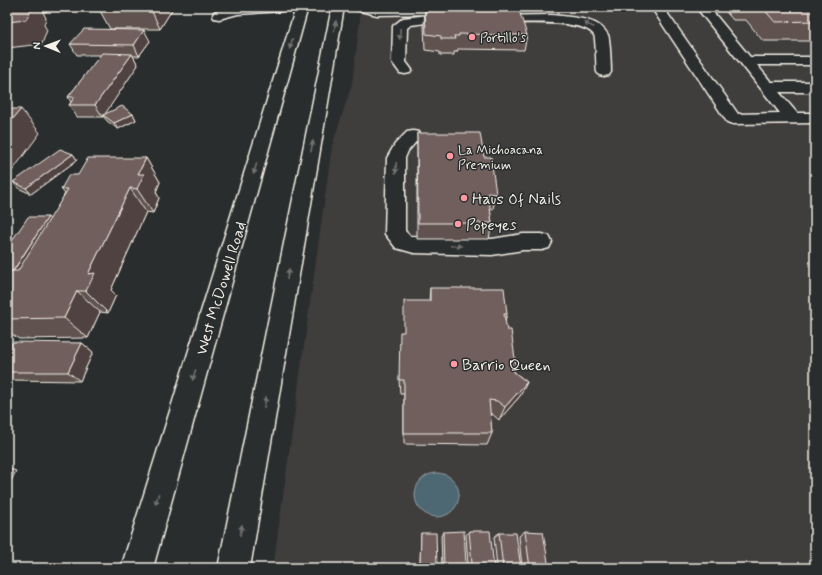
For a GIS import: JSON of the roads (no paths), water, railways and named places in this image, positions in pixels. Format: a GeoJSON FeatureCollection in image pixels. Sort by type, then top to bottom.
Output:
{"type":"FeatureCollection","features":[{"type":"Feature","properties":{"kind":"main road"},"geometry":{"type":"LineString","coordinates":[[219,15],[237,10],[281,7]]}},
{"type":"Feature","properties":{"kind":"main road","name":"West McDowell Road"},"geometry":{"type":"LineString","coordinates":[[137,568],[302,7]]}},
{"type":"Feature","properties":{"kind":"main road"},"geometry":{"type":"LineString","coordinates":[[234,568],[338,7]]}},
{"type":"Feature","properties":{"kind":"main road"},"geometry":{"type":"LineString","coordinates":[[360,7],[377,11],[484,9],[487,7]]}},
{"type":"Feature","properties":{"kind":"main road"},"geometry":{"type":"LineString","coordinates":[[658,7],[733,119],[815,118]]}},
{"type":"Feature","properties":{"kind":"main road"},"geometry":{"type":"LineString","coordinates":[[702,7],[792,118]]}},
{"type":"Feature","properties":{"kind":"main road"},"geometry":{"type":"LineString","coordinates":[[405,70],[399,62],[400,26],[408,21],[414,20],[444,20]]}},
{"type":"Feature","properties":{"kind":"main road"},"geometry":{"type":"LineString","coordinates":[[473,20],[570,20],[591,25],[598,30],[602,36],[604,72]]}},
{"type":"Feature","properties":{"kind":"main road"},"geometry":{"type":"LineString","coordinates":[[746,62],[815,61]]}},
{"type":"Feature","properties":{"kind":"main road"},"geometry":{"type":"LineString","coordinates":[[767,87],[815,87]]}},
{"type":"Feature","properties":{"kind":"main road"},"geometry":{"type":"LineString","coordinates":[[413,136],[401,148],[396,158],[395,234],[403,242],[414,245],[492,247],[523,242],[542,242]]}},
{"type":"Feature","properties":{"kind":"water"},"geometry":{"type":"Polygon","coordinates":[[[437,473],[449,477],[455,483],[459,495],[455,507],[449,513],[437,517],[425,513],[419,507],[415,495],[419,483],[425,477],[437,473]]]}},
{"type":"Feature","properties":{"kind":"place","name":"Portillo's"},"geometry":{"type":"Point","coordinates":[472,37]}},
{"type":"Feature","properties":{"kind":"place","name":"La Michoacana Premium"},"geometry":{"type":"Point","coordinates":[450,156]}},
{"type":"Feature","properties":{"kind":"place","name":"Haus Of Nails"},"geometry":{"type":"Point","coordinates":[464,198]}},
{"type":"Feature","properties":{"kind":"place","name":"Popeyes"},"geometry":{"type":"Point","coordinates":[458,224]}},
{"type":"Feature","properties":{"kind":"place","name":"Barrio Queen"},"geometry":{"type":"Point","coordinates":[454,364]}}]}
